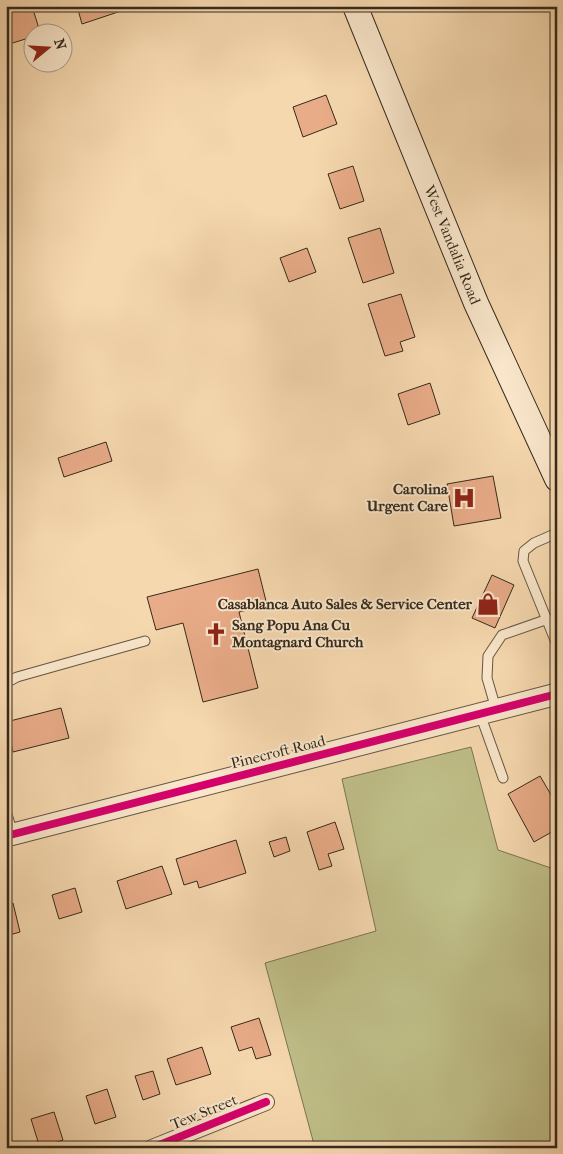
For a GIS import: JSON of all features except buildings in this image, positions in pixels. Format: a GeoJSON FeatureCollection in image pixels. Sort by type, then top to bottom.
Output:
{"type":"FeatureCollection","features":[{"type":"Feature","properties":{"kind":"main road","name":"West Vandalia Road"},"geometry":{"type":"LineString","coordinates":[[355,6],[476,303],[557,479]]}},
{"type":"Feature","properties":{"kind":"street","name":"Pinecroft Road"},"geometry":{"type":"LineString","coordinates":[[9,836],[557,694]]}},
{"type":"Feature","properties":{"kind":"street","name":"Tew Street"},"geometry":{"type":"LineString","coordinates":[[152,1148],[266,1102]]}},
{"type":"Feature","properties":{"kind":"lane"},"geometry":{"type":"LineString","coordinates":[[557,532],[534,543],[524,551],[523,561],[557,645]]}},
{"type":"Feature","properties":{"kind":"lane"},"geometry":{"type":"LineString","coordinates":[[503,778],[488,712],[488,656],[502,635],[548,620]]}},
{"type":"Feature","properties":{"kind":"lane"},"geometry":{"type":"LineString","coordinates":[[6,683],[17,677],[145,642]]}},
{"type":"Feature","properties":{"kind":"lane"},"geometry":{"type":"LineString","coordinates":[[6,811],[9,836]]}},
{"type":"Feature","properties":{"kind":"shaded area"},"geometry":{"type":"Polygon","coordinates":[[[471,747],[498,850],[557,869],[557,1148],[315,1148],[265,963],[376,931],[342,779],[471,747]]]}},
{"type":"Feature","properties":{"kind":"cycle path"},"geometry":{"type":"LineString","coordinates":[[6,836],[557,694]]}},
{"type":"Feature","properties":{"kind":"cycle path"},"geometry":{"type":"LineString","coordinates":[[152,1148],[266,1102]]}},
{"type":"Feature","properties":{"kind":"place","name":"Carolina Urgent Care"},"geometry":{"type":"Point","coordinates":[464,498]}},
{"type":"Feature","properties":{"kind":"place","name":"Casablanca Auto Sales & Service Center"},"geometry":{"type":"Point","coordinates":[488,604]}},
{"type":"Feature","properties":{"kind":"place","name":"Sang Popu Ana Cu Montagnard Church"},"geometry":{"type":"Point","coordinates":[216,634]}}]}
